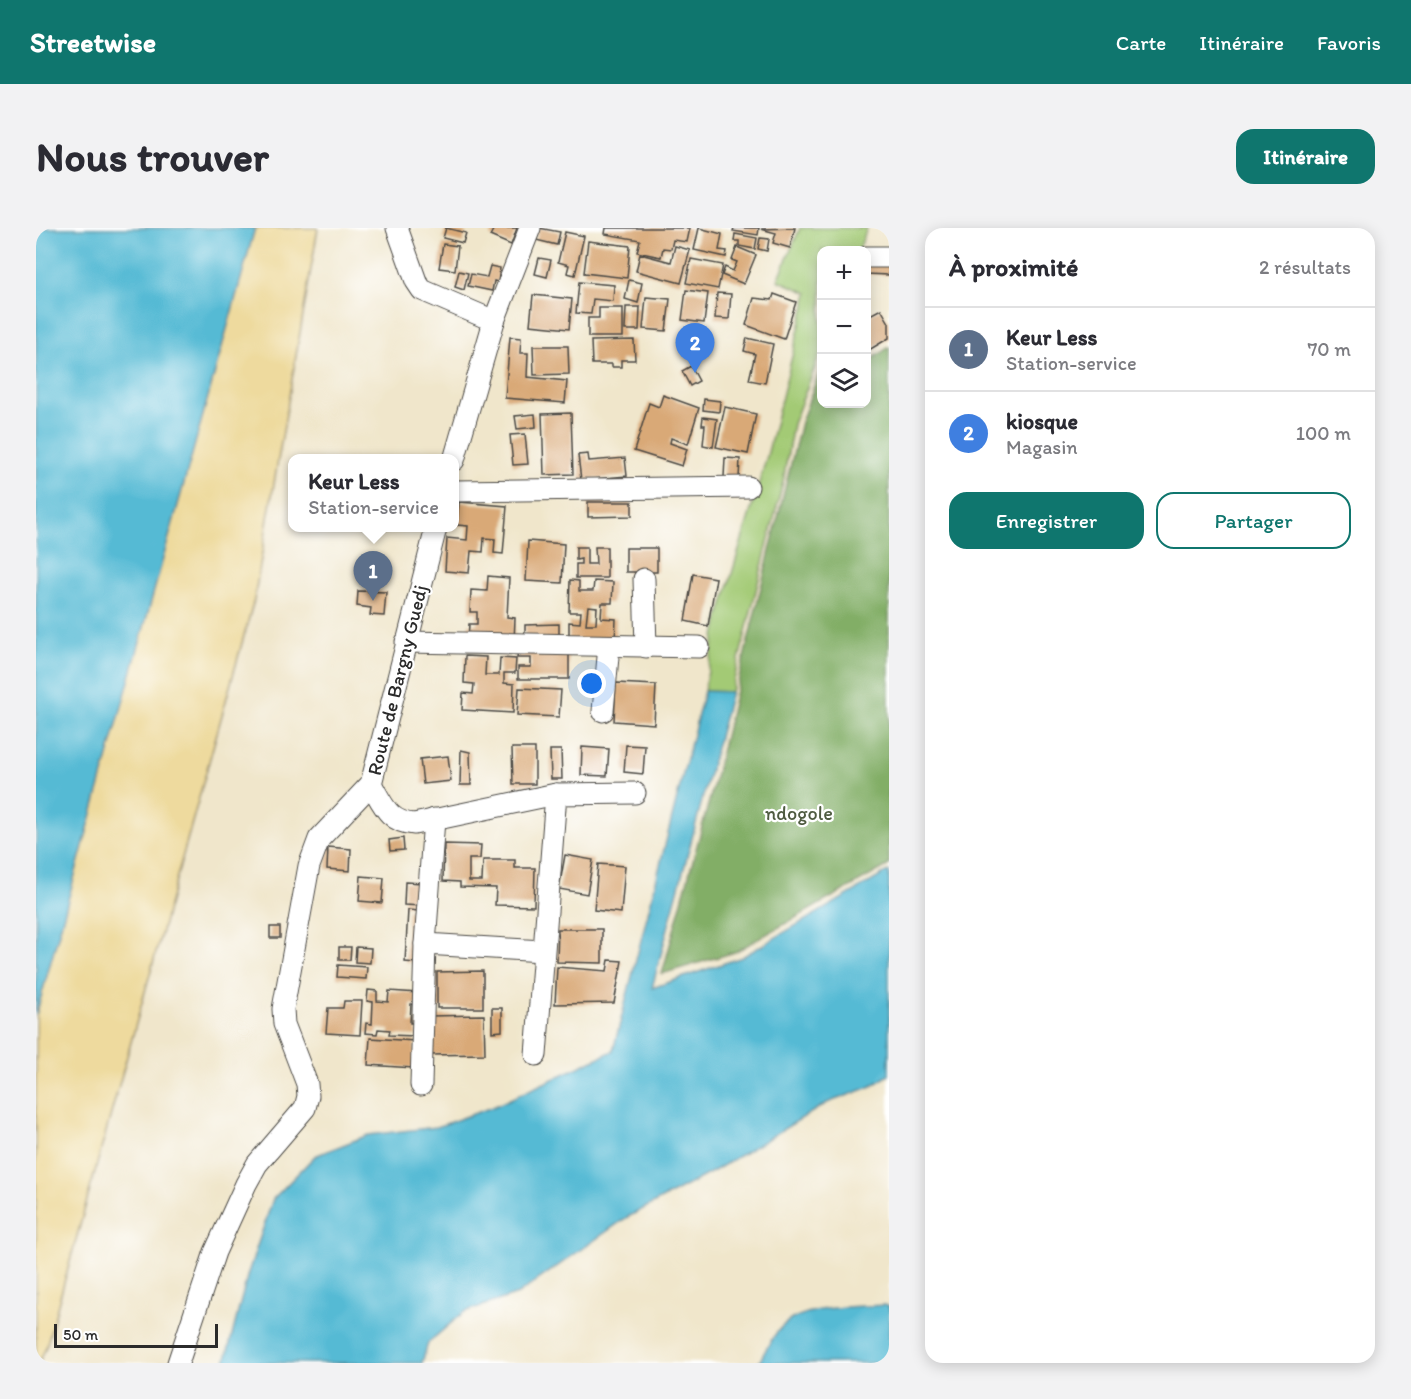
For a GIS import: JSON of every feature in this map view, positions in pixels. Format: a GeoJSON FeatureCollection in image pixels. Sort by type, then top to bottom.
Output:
{"type":"FeatureCollection","features":[{"type":"Feature","properties":{"kind":"street"},"geometry":{"type":"LineString","coordinates":[[397,228],[416,281],[422,290],[494,321]]}},
{"type":"Feature","properties":{"kind":"street"},"geometry":{"type":"LineString","coordinates":[[456,454],[494,321],[530,228]]}},
{"type":"Feature","properties":{"kind":"street"},"geometry":{"type":"LineString","coordinates":[[871,257],[889,257]]}},
{"type":"Feature","properties":{"kind":"street"},"geometry":{"type":"LineString","coordinates":[[459,491],[748,487]]}},
{"type":"Feature","properties":{"kind":"street","name":"Route de Bargny Guedj"},"geometry":{"type":"LineString","coordinates":[[177,1363],[215,1252],[246,1184],[257,1164],[305,1108],[308,1096],[304,1072],[284,1024],[284,999],[309,867],[319,839],[371,783],[435,532]]}},
{"type":"Feature","properties":{"kind":"street"},"geometry":{"type":"LineString","coordinates":[[644,579],[646,646]]}},
{"type":"Feature","properties":{"kind":"street"},"geometry":{"type":"LineString","coordinates":[[406,642],[699,647]]}},
{"type":"Feature","properties":{"kind":"street"},"geometry":{"type":"LineString","coordinates":[[603,711],[609,646]]}},
{"type":"Feature","properties":{"kind":"street"},"geometry":{"type":"LineString","coordinates":[[371,783],[384,807],[400,823],[414,824],[556,794],[635,793]]}},
{"type":"Feature","properties":{"kind":"street"},"geometry":{"type":"LineString","coordinates":[[536,1055],[556,794]]}},
{"type":"Feature","properties":{"kind":"street"},"geometry":{"type":"LineString","coordinates":[[421,1085],[425,944],[434,819]]}},
{"type":"Feature","properties":{"kind":"street"},"geometry":{"type":"LineString","coordinates":[[425,944],[543,951]]}},
{"type":"Feature","properties":{"kind":"green space"},"geometry":{"type":"Polygon","coordinates":[[[800,228],[867,228],[860,246],[817,246],[817,361],[793,424],[783,482],[731,692],[704,691],[719,617],[767,456],[808,293],[778,280],[800,228]]]}},
{"type":"Feature","properties":{"kind":"green space","name":"ndogole"},"geometry":{"type":"Polygon","coordinates":[[[889,347],[889,865],[735,952],[662,974],[711,794],[801,422],[817,379],[817,408],[871,408],[871,360],[889,347]]]}},
{"type":"Feature","properties":{"kind":"sand"},"geometry":{"type":"Polygon","coordinates":[[[255,228],[318,228],[254,600],[47,1344],[39,1363],[36,1363],[36,1015],[255,228]]]}},
{"type":"Feature","properties":{"kind":"water"},"geometry":{"type":"Polygon","coordinates":[[[36,228],[255,228],[36,1015],[36,228]]]}},
{"type":"Feature","properties":{"kind":"water"},"geometry":{"type":"Polygon","coordinates":[[[704,691],[731,692],[652,988],[742,957],[889,871],[889,1075],[870,1087],[827,1103],[714,1171],[626,1218],[518,1294],[464,1312],[428,1343],[422,1363],[225,1363],[248,1273],[273,1199],[315,1156],[368,1135],[437,1127],[495,1106],[613,1051],[704,691]]]}},
{"type":"Feature","properties":{"kind":"water"},"geometry":{"type":"Polygon","coordinates":[[[884,1305],[889,1307],[889,1363],[759,1363],[777,1333],[786,1323],[802,1314],[825,1309],[884,1305]]]}},
{"type":"Feature","properties":{"kind":"building"},"geometry":{"type":"Polygon","coordinates":[[[446,228],[466,233],[463,243],[443,238],[446,228]]]}},
{"type":"Feature","properties":{"kind":"building"},"geometry":{"type":"Polygon","coordinates":[[[494,228],[517,228],[511,245],[490,236],[494,228]]]}},
{"type":"Feature","properties":{"kind":"building"},"geometry":{"type":"Polygon","coordinates":[[[539,228],[560,232],[557,245],[536,240],[539,228]]]}},
{"type":"Feature","properties":{"kind":"building"},"geometry":{"type":"Polygon","coordinates":[[[606,228],[690,228],[687,242],[673,240],[671,249],[663,248],[661,257],[637,252],[640,240],[605,234],[606,228]]]}},
{"type":"Feature","properties":{"kind":"building"},"geometry":{"type":"Polygon","coordinates":[[[699,228],[722,234],[719,250],[727,251],[726,257],[694,250],[699,228]]]}},
{"type":"Feature","properties":{"kind":"building"},"geometry":{"type":"Polygon","coordinates":[[[734,228],[759,228],[758,235],[733,231],[734,228]]]}},
{"type":"Feature","properties":{"kind":"building"},"geometry":{"type":"Polygon","coordinates":[[[795,228],[790,248],[773,243],[776,233],[761,229],[795,228]]]}},
{"type":"Feature","properties":{"kind":"building"},"geometry":{"type":"Polygon","coordinates":[[[565,232],[584,236],[575,275],[567,273],[569,265],[558,262],[565,232]]]}},
{"type":"Feature","properties":{"kind":"building"},"geometry":{"type":"Polygon","coordinates":[[[735,234],[757,238],[755,249],[739,246],[739,241],[734,241],[735,234]]]}},
{"type":"Feature","properties":{"kind":"building"},"geometry":{"type":"Polygon","coordinates":[[[760,238],[769,239],[767,251],[758,249],[760,238]]]}},
{"type":"Feature","properties":{"kind":"building"},"geometry":{"type":"Polygon","coordinates":[[[588,241],[630,246],[627,278],[584,273],[588,241]]]}},
{"type":"Feature","properties":{"kind":"building"},"geometry":{"type":"Polygon","coordinates":[[[443,244],[458,246],[455,270],[439,268],[443,244]]]}},
{"type":"Feature","properties":{"kind":"building"},"geometry":{"type":"Polygon","coordinates":[[[675,246],[690,250],[681,283],[636,271],[640,254],[671,262],[675,246]]]}},
{"type":"Feature","properties":{"kind":"building"},"geometry":{"type":"Polygon","coordinates":[[[737,247],[756,255],[744,284],[722,275],[725,267],[733,271],[737,262],[732,260],[737,247]]]}},
{"type":"Feature","properties":{"kind":"building"},"geometry":{"type":"Polygon","coordinates":[[[539,258],[551,260],[547,277],[535,274],[539,258]]]}},
{"type":"Feature","properties":{"kind":"building"},"geometry":{"type":"Polygon","coordinates":[[[691,259],[723,265],[718,289],[686,283],[691,259]]]}},
{"type":"Feature","properties":{"kind":"building"},"geometry":{"type":"Polygon","coordinates":[[[871,261],[889,262],[889,275],[871,274],[871,261]]]}},
{"type":"Feature","properties":{"kind":"building"},"geometry":{"type":"Polygon","coordinates":[[[490,266],[500,268],[498,282],[494,281],[492,291],[468,286],[471,274],[487,277],[490,266]]]}},
{"type":"Feature","properties":{"kind":"building"},"geometry":{"type":"Polygon","coordinates":[[[459,271],[468,273],[464,290],[455,287],[459,271]]]}},
{"type":"Feature","properties":{"kind":"building"},"geometry":{"type":"Polygon","coordinates":[[[629,280],[642,283],[638,303],[625,299],[629,280]]]}},
{"type":"Feature","properties":{"kind":"building"},"geometry":{"type":"Polygon","coordinates":[[[579,282],[614,285],[613,301],[593,299],[591,314],[576,313],[579,282]]]}},
{"type":"Feature","properties":{"kind":"building"},"geometry":{"type":"Polygon","coordinates":[[[686,290],[708,293],[704,323],[682,320],[686,290]]]}},
{"type":"Feature","properties":{"kind":"building"},"geometry":{"type":"Polygon","coordinates":[[[717,293],[731,294],[729,319],[715,318],[717,293]]]}},
{"type":"Feature","properties":{"kind":"building"},"geometry":{"type":"Polygon","coordinates":[[[774,294],[796,302],[784,339],[746,325],[754,298],[772,300],[774,294]]]}},
{"type":"Feature","properties":{"kind":"building"},"geometry":{"type":"Polygon","coordinates":[[[533,295],[572,299],[569,329],[530,325],[533,295]]]}},
{"type":"Feature","properties":{"kind":"building"},"geometry":{"type":"Polygon","coordinates":[[[646,297],[670,299],[666,331],[643,329],[646,297]]]}},
{"type":"Feature","properties":{"kind":"building"},"geometry":{"type":"Polygon","coordinates":[[[626,307],[640,307],[639,330],[625,330],[626,307]]]}},
{"type":"Feature","properties":{"kind":"building"},"geometry":{"type":"Polygon","coordinates":[[[599,308],[623,308],[623,337],[588,337],[588,318],[599,318],[599,308]]]}},
{"type":"Feature","properties":{"kind":"building"},"geometry":{"type":"Polygon","coordinates":[[[881,309],[889,323],[889,338],[871,349],[871,314],[881,309]]]}},
{"type":"Feature","properties":{"kind":"building"},"geometry":{"type":"Polygon","coordinates":[[[510,337],[521,338],[520,353],[528,353],[527,377],[567,381],[565,403],[505,398],[510,337]]]}},
{"type":"Feature","properties":{"kind":"building"},"geometry":{"type":"Polygon","coordinates":[[[747,338],[773,344],[765,383],[749,380],[755,354],[744,351],[747,338]]]}},
{"type":"Feature","properties":{"kind":"building"},"geometry":{"type":"Polygon","coordinates":[[[634,340],[635,360],[621,360],[621,367],[612,367],[612,364],[592,364],[591,341],[634,340]]]}},
{"type":"Feature","properties":{"kind":"building"},"geometry":{"type":"Polygon","coordinates":[[[533,346],[568,346],[569,374],[534,375],[533,346]]]}},
{"type":"Feature","properties":{"kind":"building"},"geometry":{"type":"Polygon","coordinates":[[[691,366],[699,381],[690,386],[682,371],[691,366]]]}},
{"type":"Feature","properties":{"kind":"building"},"geometry":{"type":"Polygon","coordinates":[[[663,395],[699,408],[688,444],[671,438],[670,443],[687,449],[682,466],[634,451],[649,403],[659,407],[663,395]]]}},
{"type":"Feature","properties":{"kind":"building"},"geometry":{"type":"Polygon","coordinates":[[[704,399],[720,401],[719,412],[703,410],[704,399]]]}},
{"type":"Feature","properties":{"kind":"building"},"geometry":{"type":"Polygon","coordinates":[[[725,407],[756,414],[748,454],[716,447],[725,407]]]}},
{"type":"Feature","properties":{"kind":"building"},"geometry":{"type":"Polygon","coordinates":[[[571,413],[573,474],[544,475],[542,414],[571,413]]]}},
{"type":"Feature","properties":{"kind":"building"},"geometry":{"type":"Polygon","coordinates":[[[535,414],[536,427],[517,429],[515,416],[535,414]]]}},
{"type":"Feature","properties":{"kind":"building"},"geometry":{"type":"Polygon","coordinates":[[[703,417],[717,419],[713,447],[703,445],[705,425],[702,425],[703,417]]]}},
{"type":"Feature","properties":{"kind":"building"},"geometry":{"type":"Polygon","coordinates":[[[525,434],[528,464],[513,465],[510,435],[525,434]]]}},
{"type":"Feature","properties":{"kind":"building"},"geometry":{"type":"Polygon","coordinates":[[[588,454],[589,461],[625,458],[627,476],[581,480],[578,455],[588,454]]]}},
{"type":"Feature","properties":{"kind":"building"},"geometry":{"type":"Polygon","coordinates":[[[725,458],[740,459],[739,478],[724,477],[725,458]]]}},
{"type":"Feature","properties":{"kind":"building"},"geometry":{"type":"Polygon","coordinates":[[[459,502],[507,506],[503,554],[494,553],[495,539],[484,538],[483,552],[471,551],[469,573],[445,571],[447,538],[467,540],[468,526],[459,525],[459,502]]]}},
{"type":"Feature","properties":{"kind":"building"},"geometry":{"type":"Polygon","coordinates":[[[588,502],[632,502],[632,516],[588,517],[588,502]]]}},
{"type":"Feature","properties":{"kind":"building"},"geometry":{"type":"Polygon","coordinates":[[[528,541],[564,544],[562,583],[526,581],[528,541]]]}},
{"type":"Feature","properties":{"kind":"building"},"geometry":{"type":"Polygon","coordinates":[[[576,547],[587,547],[587,564],[596,564],[595,547],[607,547],[607,578],[576,578],[576,564],[581,564],[581,559],[576,560],[576,547]]]}},
{"type":"Feature","properties":{"kind":"building"},"geometry":{"type":"Polygon","coordinates":[[[626,548],[657,548],[657,572],[626,572],[626,548]]]}},
{"type":"Feature","properties":{"kind":"building"},"geometry":{"type":"Polygon","coordinates":[[[693,574],[716,578],[708,626],[685,621],[693,574]]]}},
{"type":"Feature","properties":{"kind":"building"},"geometry":{"type":"Polygon","coordinates":[[[488,576],[509,578],[507,617],[515,618],[514,642],[468,639],[469,624],[477,624],[477,612],[470,612],[471,590],[487,591],[488,576]]]}},
{"type":"Feature","properties":{"kind":"building"},"geometry":{"type":"Polygon","coordinates":[[[570,580],[579,581],[579,591],[593,591],[594,581],[613,582],[612,603],[602,603],[601,618],[616,619],[615,642],[569,640],[569,622],[580,623],[581,612],[569,612],[570,580]],[[588,606],[586,624],[596,624],[597,607],[588,606]]]}},
{"type":"Feature","properties":{"kind":"building"},"geometry":{"type":"Polygon","coordinates":[[[358,591],[386,592],[384,616],[370,615],[371,608],[357,606],[358,591]]]}},
{"type":"Feature","properties":{"kind":"building"},"geometry":{"type":"Polygon","coordinates":[[[559,624],[559,639],[525,640],[525,625],[559,624]]]}},
{"type":"Feature","properties":{"kind":"building"},"geometry":{"type":"Polygon","coordinates":[[[518,650],[569,650],[569,679],[518,679],[518,667],[531,667],[531,658],[517,658],[518,650]]]}},
{"type":"Feature","properties":{"kind":"building"},"geometry":{"type":"Polygon","coordinates":[[[465,656],[486,657],[485,675],[499,675],[500,658],[516,659],[515,673],[504,673],[504,683],[514,684],[513,713],[462,710],[463,693],[473,694],[474,684],[464,683],[465,656]]]}},
{"type":"Feature","properties":{"kind":"building"},"geometry":{"type":"Polygon","coordinates":[[[616,683],[656,685],[654,724],[614,721],[616,683]]]}},
{"type":"Feature","properties":{"kind":"building"},"geometry":{"type":"Polygon","coordinates":[[[519,688],[561,690],[559,717],[517,715],[519,688]]]}},
{"type":"Feature","properties":{"kind":"building"},"geometry":{"type":"Polygon","coordinates":[[[626,745],[645,746],[643,774],[624,772],[626,745]]]}},
{"type":"Feature","properties":{"kind":"building"},"geometry":{"type":"Polygon","coordinates":[[[582,747],[609,749],[607,776],[581,775],[582,747]]]}},
{"type":"Feature","properties":{"kind":"building"},"geometry":{"type":"Polygon","coordinates":[[[512,748],[535,748],[535,784],[513,784],[512,748]]]}},
{"type":"Feature","properties":{"kind":"building"},"geometry":{"type":"Polygon","coordinates":[[[461,750],[470,752],[471,785],[460,785],[461,750]]]}},
{"type":"Feature","properties":{"kind":"building"},"geometry":{"type":"Polygon","coordinates":[[[550,750],[561,750],[562,779],[551,779],[550,750]]]}},
{"type":"Feature","properties":{"kind":"building"},"geometry":{"type":"Polygon","coordinates":[[[448,756],[451,781],[423,784],[420,759],[448,756]]]}},
{"type":"Feature","properties":{"kind":"building"},"geometry":{"type":"Polygon","coordinates":[[[403,838],[404,850],[390,851],[389,840],[403,838]]]}},
{"type":"Feature","properties":{"kind":"building"},"geometry":{"type":"Polygon","coordinates":[[[444,844],[481,845],[480,859],[469,859],[469,881],[482,881],[483,860],[515,860],[515,868],[535,868],[534,906],[495,905],[496,888],[460,887],[460,882],[443,881],[444,844]]]}},
{"type":"Feature","properties":{"kind":"building"},"geometry":{"type":"Polygon","coordinates":[[[328,847],[351,849],[350,871],[327,869],[328,847]]]}},
{"type":"Feature","properties":{"kind":"building"},"geometry":{"type":"Polygon","coordinates":[[[565,855],[593,860],[587,894],[559,889],[565,855]]]}},
{"type":"Feature","properties":{"kind":"building"},"geometry":{"type":"Polygon","coordinates":[[[598,864],[625,866],[621,913],[594,910],[598,864]]]}},
{"type":"Feature","properties":{"kind":"building"},"geometry":{"type":"Polygon","coordinates":[[[361,876],[384,878],[382,903],[359,901],[361,876]]]}},
{"type":"Feature","properties":{"kind":"building"},"geometry":{"type":"Polygon","coordinates":[[[405,882],[423,883],[422,906],[404,905],[405,882]]]}},
{"type":"Feature","properties":{"kind":"building"},"geometry":{"type":"Polygon","coordinates":[[[408,910],[419,911],[416,963],[405,962],[408,910]]]}},
{"type":"Feature","properties":{"kind":"building"},"geometry":{"type":"Polygon","coordinates":[[[270,927],[280,927],[280,938],[270,938],[270,927]]]}},
{"type":"Feature","properties":{"kind":"building"},"geometry":{"type":"Polygon","coordinates":[[[558,929],[602,929],[602,963],[557,962],[558,929]]]}},
{"type":"Feature","properties":{"kind":"building"},"geometry":{"type":"Polygon","coordinates":[[[339,947],[351,947],[350,960],[339,960],[339,947]]]}},
{"type":"Feature","properties":{"kind":"building"},"geometry":{"type":"Polygon","coordinates":[[[356,947],[371,948],[370,963],[355,962],[356,947]]]}},
{"type":"Feature","properties":{"kind":"building"},"geometry":{"type":"Polygon","coordinates":[[[609,960],[622,961],[614,1003],[555,1004],[557,967],[607,971],[609,960]]]}},
{"type":"Feature","properties":{"kind":"building"},"geometry":{"type":"Polygon","coordinates":[[[338,965],[367,967],[366,979],[337,977],[338,965]]]}},
{"type":"Feature","properties":{"kind":"building"},"geometry":{"type":"Polygon","coordinates":[[[483,971],[483,1008],[437,1008],[437,972],[483,971]]]}},
{"type":"Feature","properties":{"kind":"building"},"geometry":{"type":"Polygon","coordinates":[[[368,990],[377,991],[377,1001],[388,1002],[389,991],[418,993],[418,1005],[411,1004],[410,1023],[417,1023],[416,1036],[389,1035],[390,1030],[378,1029],[377,1034],[365,1033],[366,1023],[372,1024],[373,1002],[367,1001],[368,990]]]}},
{"type":"Feature","properties":{"kind":"building"},"geometry":{"type":"Polygon","coordinates":[[[344,1001],[362,1001],[360,1035],[326,1033],[328,1008],[343,1008],[344,1001]]]}},
{"type":"Feature","properties":{"kind":"building"},"geometry":{"type":"Polygon","coordinates":[[[492,1008],[502,1008],[502,1031],[492,1032],[492,1008]]]}},
{"type":"Feature","properties":{"kind":"building"},"geometry":{"type":"Polygon","coordinates":[[[484,1015],[485,1054],[429,1055],[428,1016],[484,1015]]]}},
{"type":"Feature","properties":{"kind":"building"},"geometry":{"type":"Polygon","coordinates":[[[370,1038],[415,1041],[414,1068],[368,1065],[370,1038]]]}},
{"type":"Feature","properties":{"kind":"place","name":"kiosque"},"geometry":{"type":"Point","coordinates":[695,373]}},
{"type":"Feature","properties":{"kind":"place","name":"Keur Less"},"geometry":{"type":"Point","coordinates":[373,601]}}]}
